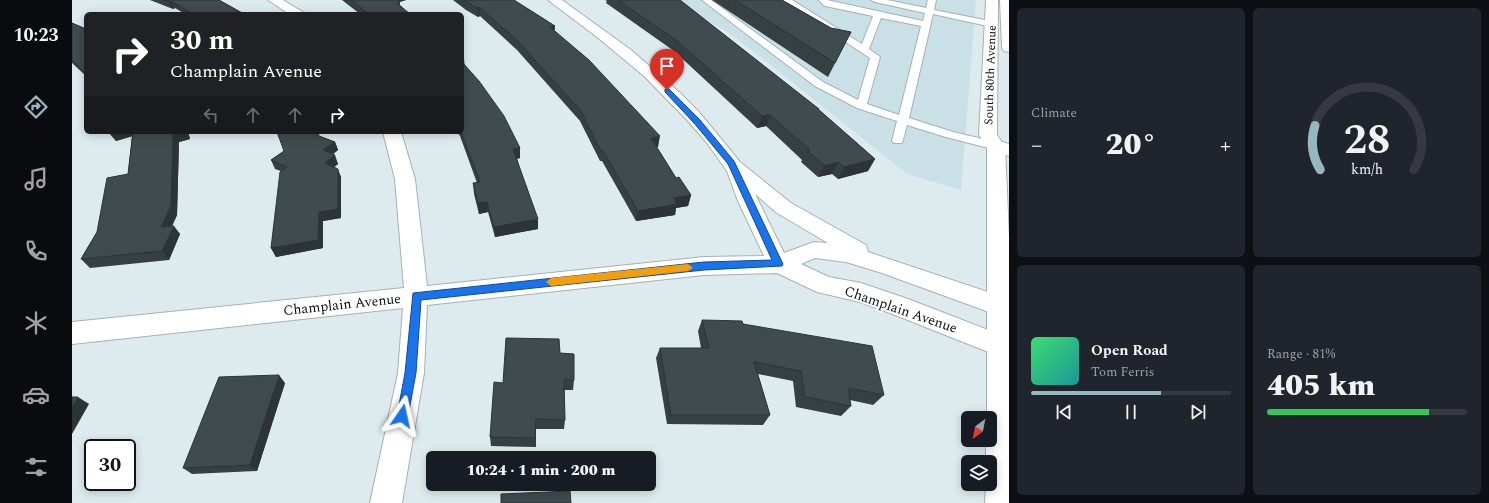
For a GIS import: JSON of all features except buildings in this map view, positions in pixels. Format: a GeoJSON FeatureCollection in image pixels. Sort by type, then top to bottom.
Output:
{"type":"FeatureCollection","features":[{"type":"Feature","properties":{"kind":"street"},"geometry":{"type":"LineString","coordinates":[[274,0],[295,12]]}},
{"type":"Feature","properties":{"kind":"street"},"geometry":{"type":"LineString","coordinates":[[554,0],[620,48],[657,80],[697,122],[732,163],[784,208],[835,239],[887,266]]}},
{"type":"Feature","properties":{"kind":"street","name":"South 80th Avenue"},"geometry":{"type":"LineString","coordinates":[[992,0],[988,135],[1005,147],[1000,306],[1001,503]]}},
{"type":"Feature","properties":{"kind":"street","name":"South 80th Avenue"},"geometry":{"type":"LineString","coordinates":[[1006,0],[1009,48]]}},
{"type":"Feature","properties":{"kind":"street"},"geometry":{"type":"LineString","coordinates":[[386,503],[411,373],[416,296],[405,179],[393,134]]}},
{"type":"Feature","properties":{"kind":"street"},"geometry":{"type":"LineString","coordinates":[[732,163],[779,264]]}},
{"type":"Feature","properties":{"kind":"street","name":"Champlain Avenue"},"geometry":{"type":"LineString","coordinates":[[72,333],[704,266],[779,264],[814,250],[846,254],[887,266],[1000,306]]}},
{"type":"Feature","properties":{"kind":"street","name":"Champlain Avenue"},"geometry":{"type":"LineString","coordinates":[[779,264],[825,285],[861,293],[899,306],[1001,346]]}},
{"type":"Feature","properties":{"kind":"lane"},"geometry":{"type":"LineString","coordinates":[[706,0],[819,84],[861,106],[902,120],[1005,147]]}},
{"type":"Feature","properties":{"kind":"lane"},"geometry":{"type":"LineString","coordinates":[[786,0],[875,57],[861,106]]}},
{"type":"Feature","properties":{"kind":"lane"},"geometry":{"type":"LineString","coordinates":[[822,0],[828,4],[927,25]]}},
{"type":"Feature","properties":{"kind":"lane"},"geometry":{"type":"LineString","coordinates":[[875,0],[889,1],[930,12],[992,24]]}},
{"type":"Feature","properties":{"kind":"lane"},"geometry":{"type":"LineString","coordinates":[[898,141],[932,0]]}},
{"type":"Feature","properties":{"kind":"lane"},"geometry":{"type":"LineString","coordinates":[[864,50],[878,15]]}},
{"type":"Feature","properties":{"kind":"shaded area"},"geometry":{"type":"Polygon","coordinates":[[[675,0],[976,0],[961,190],[907,174],[730,34],[675,0]]]}},
{"type":"Feature","properties":{"kind":"slow traffic"},"geometry":{"type":"LineString","coordinates":[[551,282],[688,268]]}},
{"type":"Feature","properties":{"kind":"route"},"geometry":{"type":"LineString","coordinates":[[402,416],[411,373],[416,296],[704,266],[779,264],[750,205],[732,163],[667,90]]}}]}
